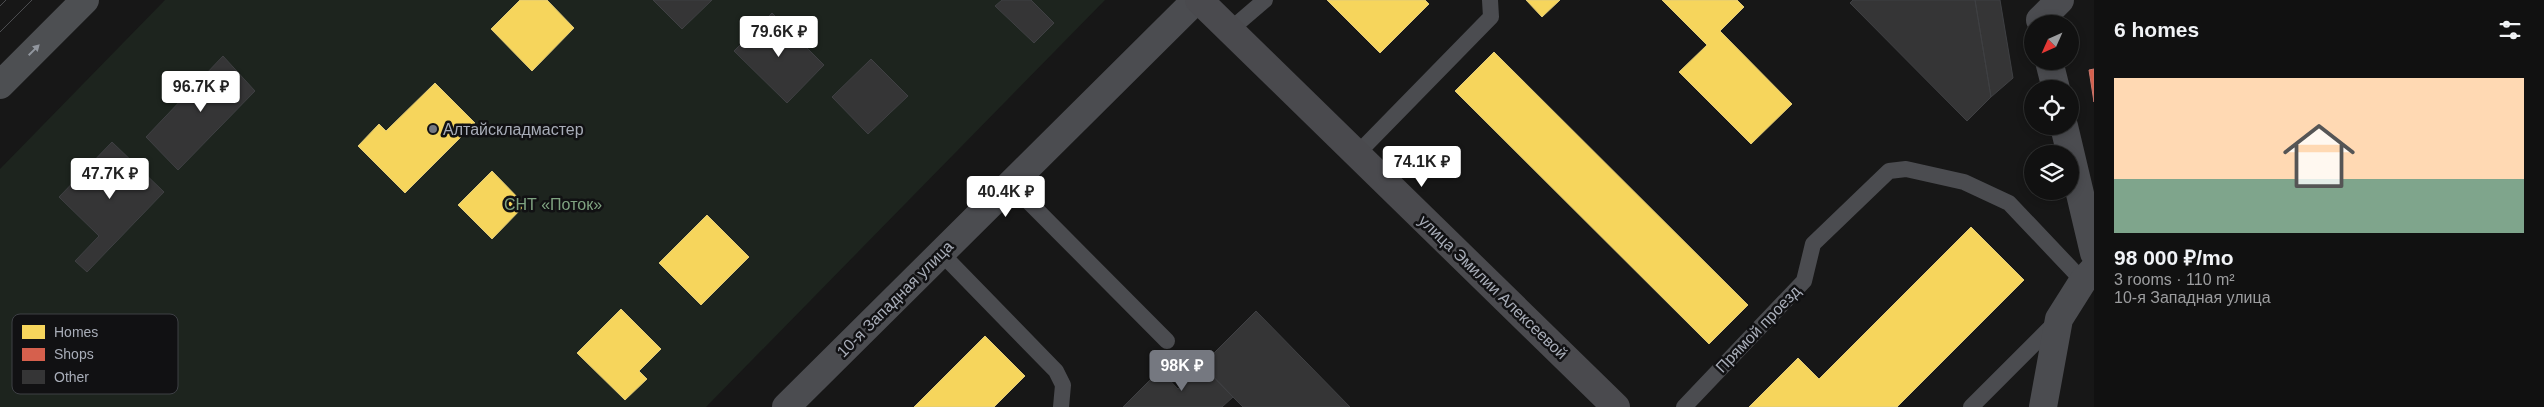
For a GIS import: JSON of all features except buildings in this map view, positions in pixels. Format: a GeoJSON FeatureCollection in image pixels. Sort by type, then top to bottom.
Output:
{"type":"FeatureCollection","features":[{"type":"Feature","properties":{"kind":"main road"},"geometry":{"type":"LineString","coordinates":[[0,85],[85,0]]}},
{"type":"Feature","properties":{"kind":"street","name":"улица Эмилии Алексеевой"},"geometry":{"type":"LineString","coordinates":[[1197,0],[1616,407]]}},
{"type":"Feature","properties":{"kind":"street","name":"10-я Западная улица"},"geometry":{"type":"LineString","coordinates":[[786,407],[1197,0]]}},
{"type":"Feature","properties":{"kind":"street"},"geometry":{"type":"LineString","coordinates":[[2039,15],[2060,0]]}},
{"type":"Feature","properties":{"kind":"street"},"geometry":{"type":"LineString","coordinates":[[2066,135],[2094,253]]}},
{"type":"Feature","properties":{"kind":"street"},"geometry":{"type":"LineString","coordinates":[[2043,407],[2059,319],[2088,275]]}},
{"type":"Feature","properties":{"kind":"lane"},"geometry":{"type":"LineString","coordinates":[[1230,30],[1266,0]]}},
{"type":"Feature","properties":{"kind":"lane"},"geometry":{"type":"LineString","coordinates":[[1357,154],[1491,17],[1490,0]]}},
{"type":"Feature","properties":{"kind":"lane","name":"Прямой проезд"},"geometry":{"type":"LineString","coordinates":[[1684,407],[1804,281],[1813,244],[1889,171],[1906,169],[1964,182],[2009,203],[2088,275]]}},
{"type":"Feature","properties":{"kind":"lane"},"geometry":{"type":"LineString","coordinates":[[1010,184],[1167,341]]}},
{"type":"Feature","properties":{"kind":"lane"},"geometry":{"type":"LineString","coordinates":[[941,253],[1056,371],[1063,385],[1061,407]]}},
{"type":"Feature","properties":{"kind":"lane"},"geometry":{"type":"LineString","coordinates":[[1971,407],[2059,319]]}},
{"type":"Feature","properties":{"kind":"green space","name":"СНТ «Поток»"},"geometry":{"type":"Polygon","coordinates":[[[165,0],[1105,0],[706,407],[0,407],[0,169],[165,0]]]}},
{"type":"Feature","properties":{"kind":"tram line"},"geometry":{"type":"LineString","coordinates":[[0,6],[6,0]]}},
{"type":"Feature","properties":{"kind":"tram line"},"geometry":{"type":"LineString","coordinates":[[0,32],[32,0]]}},
{"type":"Feature","properties":{"kind":"place","name":"Алтайскладмастер"},"geometry":{"type":"Point","coordinates":[433,129]}}]}
